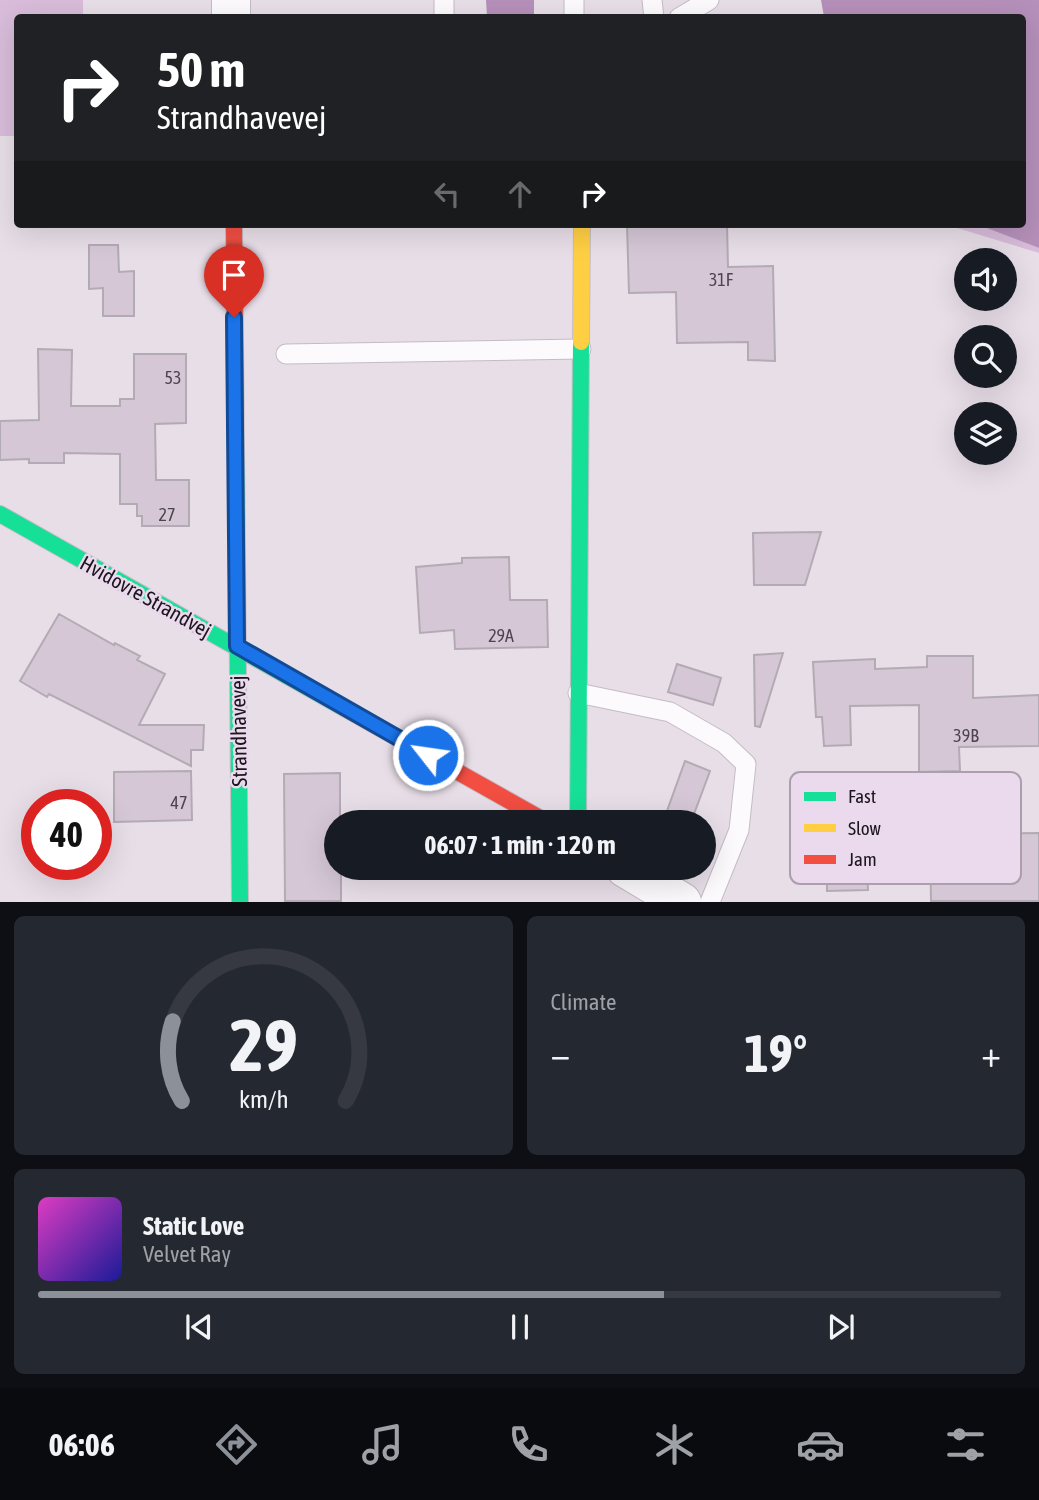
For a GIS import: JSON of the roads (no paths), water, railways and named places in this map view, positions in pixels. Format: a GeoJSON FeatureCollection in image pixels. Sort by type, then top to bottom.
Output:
{"type":"FeatureCollection","features":[{"type":"Feature","properties":{"kind":"street","name":"Strandhavevej"},"geometry":{"type":"LineString","coordinates":[[234,228],[240,901]]}},
{"type":"Feature","properties":{"kind":"street"},"geometry":{"type":"LineString","coordinates":[[578,810],[582,228]]}},
{"type":"Feature","properties":{"kind":"street","name":"Hvidovre Strandvej"},"geometry":{"type":"LineString","coordinates":[[0,514],[526,810]]}},
{"type":"Feature","properties":{"kind":"street"},"geometry":{"type":"LineString","coordinates":[[646,880],[682,901]]}},
{"type":"Feature","properties":{"kind":"lane"},"geometry":{"type":"LineString","coordinates":[[685,14],[709,0]]}},
{"type":"Feature","properties":{"kind":"lane"},"geometry":{"type":"LineString","coordinates":[[286,354],[581,349]]}},
{"type":"Feature","properties":{"kind":"lane"},"geometry":{"type":"LineString","coordinates":[[578,694],[670,712],[724,743],[746,764],[739,830],[710,901]]}}]}
